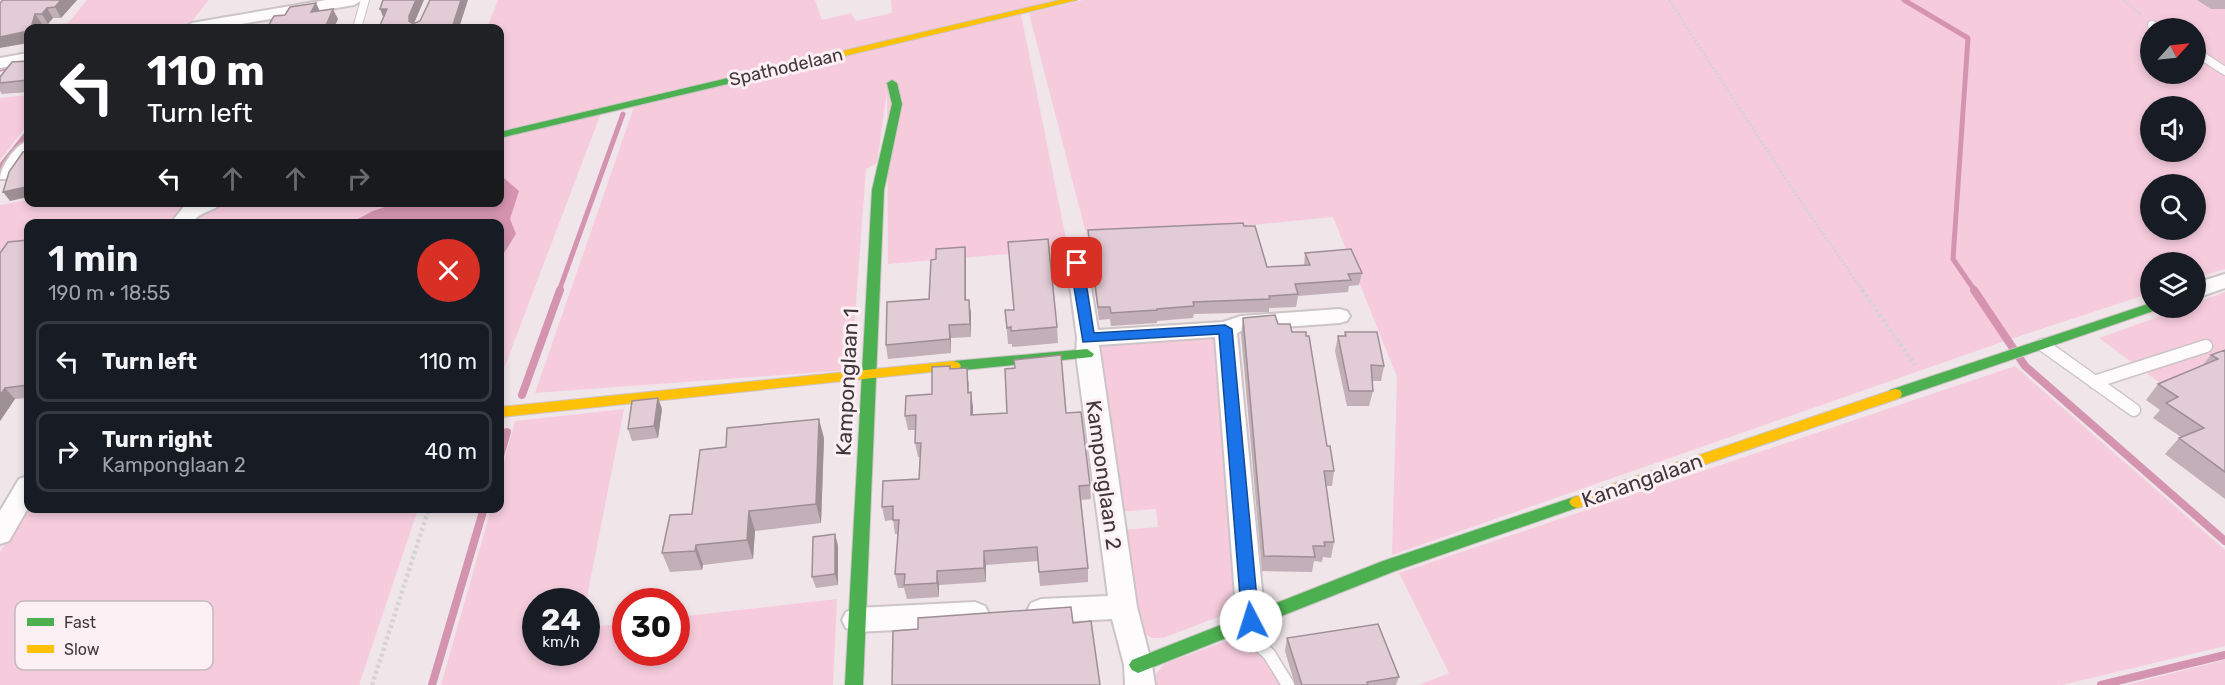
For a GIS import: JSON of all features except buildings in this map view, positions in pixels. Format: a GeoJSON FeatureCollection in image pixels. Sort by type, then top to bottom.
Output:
{"type":"FeatureCollection","features":[{"type":"Feature","properties":{"kind":"street"},"geometry":{"type":"LineString","coordinates":[[215,24],[354,0]]}},
{"type":"Feature","properties":{"kind":"street","name":"Spathodelaan"},"geometry":{"type":"LineString","coordinates":[[504,134],[1072,0]]}},
{"type":"Feature","properties":{"kind":"street"},"geometry":{"type":"LineString","coordinates":[[272,24],[278,13]]}},
{"type":"Feature","properties":{"kind":"street"},"geometry":{"type":"LineString","coordinates":[[0,63],[24,59]]}},
{"type":"Feature","properties":{"kind":"street","name":"Kamponglaan 1"},"geometry":{"type":"LineString","coordinates":[[854,685],[878,190],[897,104],[892,83]]}},
{"type":"Feature","properties":{"kind":"street"},"geometry":{"type":"LineString","coordinates":[[7,175],[24,152]]}},
{"type":"Feature","properties":{"kind":"street"},"geometry":{"type":"LineString","coordinates":[[184,219],[192,209],[198,207]]}},
{"type":"Feature","properties":{"kind":"street","name":"Kamponglaan 2"},"geometry":{"type":"LineString","coordinates":[[1077,263],[1123,607],[1139,675]]}},
{"type":"Feature","properties":{"kind":"street"},"geometry":{"type":"LineString","coordinates":[[2206,288],[2225,281]]}},
{"type":"Feature","properties":{"kind":"street","name":"Kanangalaan"},"geometry":{"type":"LineString","coordinates":[[1139,675],[1244,623],[1389,566],[2140,311]]}},
{"type":"Feature","properties":{"kind":"street"},"geometry":{"type":"LineString","coordinates":[[504,412],[868,374],[1225,329],[1241,323],[1339,316]]}},
{"type":"Feature","properties":{"kind":"street"},"geometry":{"type":"LineString","coordinates":[[1225,329],[1244,623]]}},
{"type":"Feature","properties":{"kind":"street"},"geometry":{"type":"LineString","coordinates":[[0,534],[24,493]]}},
{"type":"Feature","properties":{"kind":"street"},"geometry":{"type":"LineString","coordinates":[[856,620],[1123,607]]}},
{"type":"Feature","properties":{"kind":"lane"},"geometry":{"type":"LineString","coordinates":[[357,24],[365,0]]}},
{"type":"Feature","properties":{"kind":"lane"},"geometry":{"type":"LineString","coordinates":[[2206,59],[2225,71]]}},
{"type":"Feature","properties":{"kind":"lane"},"geometry":{"type":"LineString","coordinates":[[2043,345],[2134,410]]}},
{"type":"Feature","properties":{"kind":"lane"},"geometry":{"type":"LineString","coordinates":[[2094,382],[2206,346]]}},
{"type":"Feature","properties":{"kind":"lane"},"geometry":{"type":"LineString","coordinates":[[1244,623],[1278,664],[1288,685]]}},
{"type":"Feature","properties":{"kind":"path"},"geometry":{"type":"LineString","coordinates":[[1669,0],[1798,199],[1928,384]]}},
{"type":"Feature","properties":{"kind":"path"},"geometry":{"type":"LineString","coordinates":[[2124,0],[2145,18]]}},
{"type":"Feature","properties":{"kind":"path"},"geometry":{"type":"LineString","coordinates":[[372,685],[427,513]]}},
{"type":"Feature","properties":{"kind":"shaded area"},"geometry":{"type":"Polygon","coordinates":[[[87,0],[209,0],[190,24],[54,24],[68,23],[87,0]]]}},
{"type":"Feature","properties":{"kind":"shaded area"},"geometry":{"type":"Polygon","coordinates":[[[498,0],[815,0],[822,20],[851,13],[856,21],[892,13],[891,0],[1062,0],[504,130],[504,24],[489,24],[498,0]]]}},
{"type":"Feature","properties":{"kind":"shaded area"},"geometry":{"type":"Polygon","coordinates":[[[1083,0],[2225,0],[2225,269],[2206,275],[2206,252],[2140,252],[2140,297],[2008,340],[1392,555],[1397,377],[1333,217],[1088,241],[1029,13],[1083,0]]]}},
{"type":"Feature","properties":{"kind":"shaded area"},"geometry":{"type":"Polygon","coordinates":[[[1021,14],[1068,249],[888,264],[887,91],[877,163],[866,169],[851,370],[535,393],[634,107],[1021,14]]]}},
{"type":"Feature","properties":{"kind":"shaded area"},"geometry":{"type":"Polygon","coordinates":[[[24,95],[24,129],[0,160],[0,98],[24,95]]]}},
{"type":"Feature","properties":{"kind":"shaded area"},"geometry":{"type":"Polygon","coordinates":[[[601,113],[504,368],[504,219],[199,219],[206,207],[504,207],[504,136],[601,113]]]}},
{"type":"Feature","properties":{"kind":"shaded area"},"geometry":{"type":"Polygon","coordinates":[[[504,178],[519,191],[510,219],[516,234],[504,253],[504,219],[358,219],[385,207],[504,207],[504,178]]]}},
{"type":"Feature","properties":{"kind":"shaded area"},"geometry":{"type":"Polygon","coordinates":[[[24,201],[24,207],[184,207],[177,219],[24,219],[24,308],[0,311],[0,205],[24,201]]]}},
{"type":"Feature","properties":{"kind":"shaded area"},"geometry":{"type":"Polygon","coordinates":[[[2225,292],[2225,431],[2099,338],[2155,318],[2206,318],[2206,299],[2225,292]]]}},
{"type":"Feature","properties":{"kind":"shaded area"},"geometry":{"type":"Polygon","coordinates":[[[1211,336],[1219,341],[1239,605],[1234,611],[1163,638],[1152,638],[1141,631],[1122,530],[1158,527],[1156,509],[1116,512],[1095,350],[1112,341],[1211,336]]]}},
{"type":"Feature","properties":{"kind":"shaded area"},"geometry":{"type":"Polygon","coordinates":[[[2015,366],[2225,550],[2225,646],[2062,685],[1419,685],[1449,673],[1399,573],[2015,366]]]}},
{"type":"Feature","properties":{"kind":"shaded area"},"geometry":{"type":"Polygon","coordinates":[[[624,409],[589,588],[522,588],[522,666],[600,666],[600,626],[612,625],[612,666],[690,666],[690,616],[837,599],[833,685],[441,685],[490,513],[504,513],[504,462],[515,421],[624,409]]]}},
{"type":"Feature","properties":{"kind":"shaded area"},"geometry":{"type":"Polygon","coordinates":[[[24,510],[24,513],[417,513],[359,685],[0,685],[0,553],[24,510]]]}},
{"type":"Feature","properties":{"kind":"shaded area"},"geometry":{"type":"Polygon","coordinates":[[[1237,637],[1260,648],[1283,685],[1153,685],[1153,678],[1164,664],[1237,637]]]}},
{"type":"Feature","properties":{"kind":"shaded area"},"geometry":{"type":"Polygon","coordinates":[[[2225,660],[2225,685],[2126,685],[2225,660]]]}},
{"type":"Feature","properties":{"kind":"waterway"},"geometry":{"type":"LineString","coordinates":[[1904,0],[1968,38],[1953,259],[1975,291]]}},
{"type":"Feature","properties":{"kind":"waterway"},"geometry":{"type":"LineString","coordinates":[[0,69],[24,65]]}},
{"type":"Feature","properties":{"kind":"waterway"},"geometry":{"type":"LineString","coordinates":[[559,291],[623,114]]}},
{"type":"Feature","properties":{"kind":"waterway"},"geometry":{"type":"LineString","coordinates":[[0,167],[24,137]]}},
{"type":"Feature","properties":{"kind":"waterway"},"geometry":{"type":"LineString","coordinates":[[522,395],[560,290]]}},
{"type":"Feature","properties":{"kind":"waterway"},"geometry":{"type":"LineString","coordinates":[[1974,290],[2025,366],[2225,541]]}},
{"type":"Feature","properties":{"kind":"waterway"},"geometry":{"type":"LineString","coordinates":[[504,442],[507,432]]}},
{"type":"Feature","properties":{"kind":"waterway"},"geometry":{"type":"LineString","coordinates":[[432,685],[483,513]]}},
{"type":"Feature","properties":{"kind":"waterway"},"geometry":{"type":"LineString","coordinates":[[2101,685],[2225,655]]}},
{"type":"Feature","properties":{"kind":"traffic: fast"},"geometry":{"type":"LineString","coordinates":[[504,134],[770,71]]}},
{"type":"Feature","properties":{"kind":"traffic: fast"},"geometry":{"type":"LineString","coordinates":[[854,685],[878,190],[897,104],[892,83]]}},
{"type":"Feature","properties":{"kind":"traffic: fast"},"geometry":{"type":"LineString","coordinates":[[1895,394],[2140,311]]}},
{"type":"Feature","properties":{"kind":"traffic: fast"},"geometry":{"type":"LineString","coordinates":[[954,366],[1087,354]]}},
{"type":"Feature","properties":{"kind":"traffic: fast"},"geometry":{"type":"LineString","coordinates":[[1138,665],[1389,566],[1577,502]]}},
{"type":"Feature","properties":{"kind":"traffic: slow"},"geometry":{"type":"LineString","coordinates":[[770,71],[1072,0]]}},
{"type":"Feature","properties":{"kind":"traffic: slow"},"geometry":{"type":"LineString","coordinates":[[504,412],[954,366]]}},
{"type":"Feature","properties":{"kind":"traffic: slow"},"geometry":{"type":"LineString","coordinates":[[1577,502],[1895,394]]}},
{"type":"Feature","properties":{"kind":"route"},"geometry":{"type":"LineString","coordinates":[[1077,263],[1088,338],[1225,329],[1251,621]]}}]}
